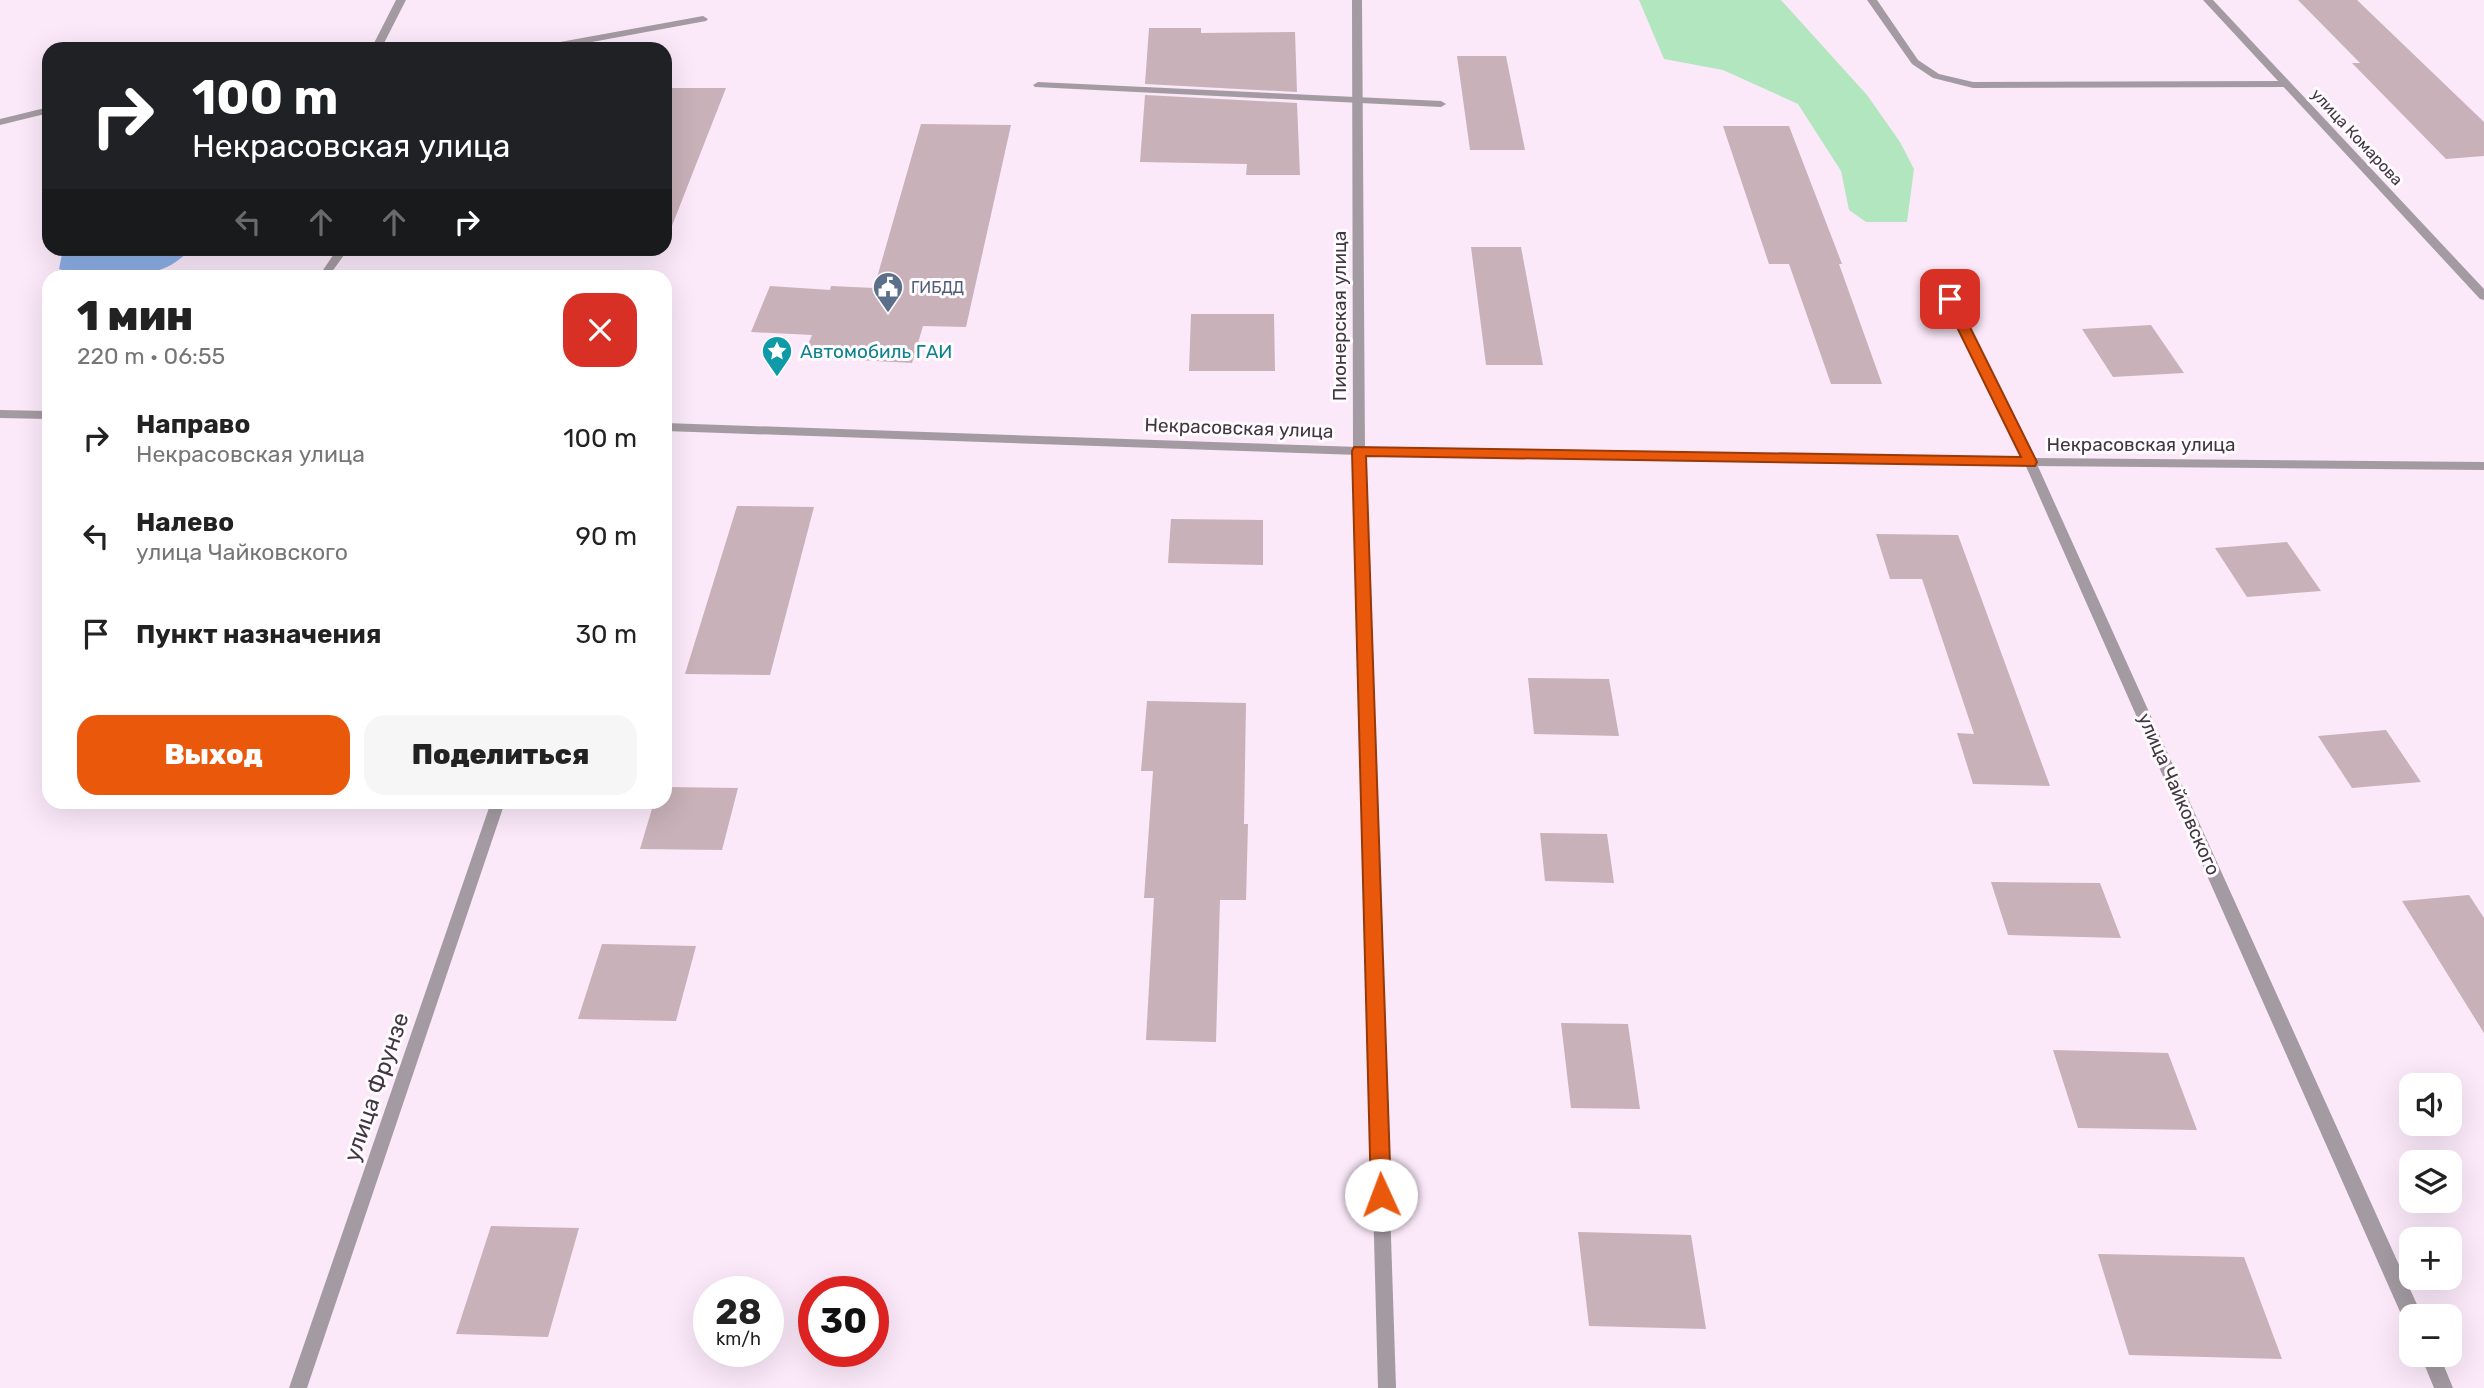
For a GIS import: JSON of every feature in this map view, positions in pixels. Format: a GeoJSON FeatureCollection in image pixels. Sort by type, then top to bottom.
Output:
{"type":"FeatureCollection","features":[{"type":"Feature","properties":{"kind":"street"},"geometry":{"type":"LineString","coordinates":[[380,42],[401,0]]}},
{"type":"Feature","properties":{"kind":"street","name":"Пионерская улица"},"geometry":{"type":"LineString","coordinates":[[1357,0],[1359,451],[1387,1388]]}},
{"type":"Feature","properties":{"kind":"street"},"geometry":{"type":"LineString","coordinates":[[1872,0],[1915,62],[1936,76],[1973,85],[2286,84]]}},
{"type":"Feature","properties":{"kind":"street","name":"улица Комарова"},"geometry":{"type":"LineString","coordinates":[[2207,0],[2484,296]]}},
{"type":"Feature","properties":{"kind":"street"},"geometry":{"type":"LineString","coordinates":[[576,42],[703,19]]}},
{"type":"Feature","properties":{"kind":"street"},"geometry":{"type":"LineString","coordinates":[[1038,85],[1441,104]]}},
{"type":"Feature","properties":{"kind":"street"},"geometry":{"type":"LineString","coordinates":[[0,122],[42,112]]}},
{"type":"Feature","properties":{"kind":"street","name":"улица Чайковского"},"geometry":{"type":"LineString","coordinates":[[1938,276],[2030,462],[2407,1304]]}},
{"type":"Feature","properties":{"kind":"street"},"geometry":{"type":"LineString","coordinates":[[0,414],[42,415]]}},
{"type":"Feature","properties":{"kind":"street","name":"Некрасовская улица"},"geometry":{"type":"LineString","coordinates":[[672,427],[1359,451],[2484,466]]}},
{"type":"Feature","properties":{"kind":"street","name":"улица Фрунзе"},"geometry":{"type":"LineString","coordinates":[[298,1388],[496,809]]}},
{"type":"Feature","properties":{"kind":"street"},"geometry":{"type":"LineString","coordinates":[[2435,1367],[2444,1388]]}},
{"type":"Feature","properties":{"kind":"green space"},"geometry":{"type":"Polygon","coordinates":[[[1639,0],[1781,0],[1867,95],[1900,142],[1914,169],[1907,222],[1866,222],[1849,210],[1841,171],[1798,104],[1723,70],[1664,59],[1639,0]]]}},
{"type":"Feature","properties":{"kind":"water"},"geometry":{"type":"Polygon","coordinates":[[[61,256],[184,256],[159,270],[59,269],[61,256]]]}},
{"type":"Feature","properties":{"kind":"building"},"geometry":{"type":"Polygon","coordinates":[[[2298,0],[2357,0],[2484,122],[2484,156],[2446,159],[2352,63],[2360,63],[2298,0]]]}},
{"type":"Feature","properties":{"kind":"building"},"geometry":{"type":"Polygon","coordinates":[[[1149,28],[1201,28],[1201,33],[1295,32],[1297,92],[1145,84],[1149,28]]]}},
{"type":"Feature","properties":{"kind":"building"},"geometry":{"type":"Polygon","coordinates":[[[1457,56],[1506,56],[1525,150],[1470,150],[1457,56]]]}},
{"type":"Feature","properties":{"kind":"building"},"geometry":{"type":"Polygon","coordinates":[[[672,88],[726,88],[672,226],[672,88]]]}},
{"type":"Feature","properties":{"kind":"building"},"geometry":{"type":"Polygon","coordinates":[[[1145,95],[1297,103],[1300,175],[1246,175],[1247,164],[1140,162],[1145,95]]]}},
{"type":"Feature","properties":{"kind":"building"},"geometry":{"type":"Polygon","coordinates":[[[921,124],[1011,125],[966,327],[923,326],[912,363],[803,357],[812,335],[751,332],[770,286],[830,290],[831,286],[874,288],[921,124]]]}},
{"type":"Feature","properties":{"kind":"building"},"geometry":{"type":"Polygon","coordinates":[[[1723,126],[1789,126],[1842,264],[1839,264],[1882,384],[1831,384],[1789,264],[1769,264],[1723,126]]]}},
{"type":"Feature","properties":{"kind":"building"},"geometry":{"type":"Polygon","coordinates":[[[1471,247],[1521,247],[1543,365],[1486,365],[1471,247]]]}},
{"type":"Feature","properties":{"kind":"building"},"geometry":{"type":"Polygon","coordinates":[[[1191,314],[1274,314],[1275,371],[1189,371],[1191,314]]]}},
{"type":"Feature","properties":{"kind":"building"},"geometry":{"type":"Polygon","coordinates":[[[2151,325],[2184,373],[2113,377],[2082,329],[2151,325]]]}},
{"type":"Feature","properties":{"kind":"building"},"geometry":{"type":"Polygon","coordinates":[[[737,506],[814,507],[770,675],[685,674],[737,506]]]}},
{"type":"Feature","properties":{"kind":"building"},"geometry":{"type":"Polygon","coordinates":[[[1171,519],[1263,520],[1263,565],[1168,563],[1171,519]]]}},
{"type":"Feature","properties":{"kind":"building"},"geometry":{"type":"Polygon","coordinates":[[[1876,534],[1958,535],[2050,786],[1973,784],[1957,733],[1974,734],[1922,579],[1890,579],[1876,534]]]}},
{"type":"Feature","properties":{"kind":"building"},"geometry":{"type":"Polygon","coordinates":[[[2287,542],[2321,591],[2247,597],[2215,548],[2287,542]]]}},
{"type":"Feature","properties":{"kind":"building"},"geometry":{"type":"Polygon","coordinates":[[[1528,678],[1609,679],[1619,736],[1534,734],[1528,678]]]}},
{"type":"Feature","properties":{"kind":"building"},"geometry":{"type":"Polygon","coordinates":[[[1147,701],[1246,703],[1246,900],[1220,900],[1216,1042],[1146,1040],[1154,898],[1144,898],[1153,771],[1141,771],[1147,701]]]}},
{"type":"Feature","properties":{"kind":"building"},"geometry":{"type":"Polygon","coordinates":[[[2386,730],[2421,782],[2352,788],[2318,736],[2386,730]]]}},
{"type":"Feature","properties":{"kind":"building"},"geometry":{"type":"Polygon","coordinates":[[[672,787],[738,788],[722,850],[640,849],[652,809],[672,809],[672,787]]]}},
{"type":"Feature","properties":{"kind":"building"},"geometry":{"type":"Polygon","coordinates":[[[1540,833],[1607,834],[1614,883],[1545,881],[1540,833]]]}},
{"type":"Feature","properties":{"kind":"building"},"geometry":{"type":"Polygon","coordinates":[[[1991,882],[2100,883],[2121,938],[2008,935],[1991,882]]]}},
{"type":"Feature","properties":{"kind":"building"},"geometry":{"type":"Polygon","coordinates":[[[2469,895],[2484,918],[2484,1033],[2402,901],[2469,895]]]}},
{"type":"Feature","properties":{"kind":"building"},"geometry":{"type":"Polygon","coordinates":[[[602,944],[696,946],[676,1021],[578,1019],[602,944]]]}},
{"type":"Feature","properties":{"kind":"building"},"geometry":{"type":"Polygon","coordinates":[[[1561,1023],[1628,1024],[1640,1109],[1571,1108],[1561,1023]]]}},
{"type":"Feature","properties":{"kind":"building"},"geometry":{"type":"Polygon","coordinates":[[[2053,1050],[2168,1053],[2197,1130],[2078,1128],[2053,1050]]]}},
{"type":"Feature","properties":{"kind":"building"},"geometry":{"type":"Polygon","coordinates":[[[491,1226],[579,1228],[548,1337],[456,1334],[491,1226]]]}},
{"type":"Feature","properties":{"kind":"building"},"geometry":{"type":"Polygon","coordinates":[[[1578,1232],[1691,1235],[1706,1329],[1589,1326],[1578,1232]]]}},
{"type":"Feature","properties":{"kind":"building"},"geometry":{"type":"Polygon","coordinates":[[[2098,1254],[2244,1257],[2282,1359],[2129,1355],[2098,1254]]]}},
{"type":"Feature","properties":{"kind":"place","name":"ГИБДД"},"geometry":{"type":"Point","coordinates":[888,314]}},
{"type":"Feature","properties":{"kind":"place","name":"Автомобиль ГАИ"},"geometry":{"type":"Point","coordinates":[777,378]}},
{"type":"Feature","properties":{"kind":"route"},"geometry":{"type":"LineString","coordinates":[[1381,1195],[1359,451],[2030,462],[1950,299]]}}]}
